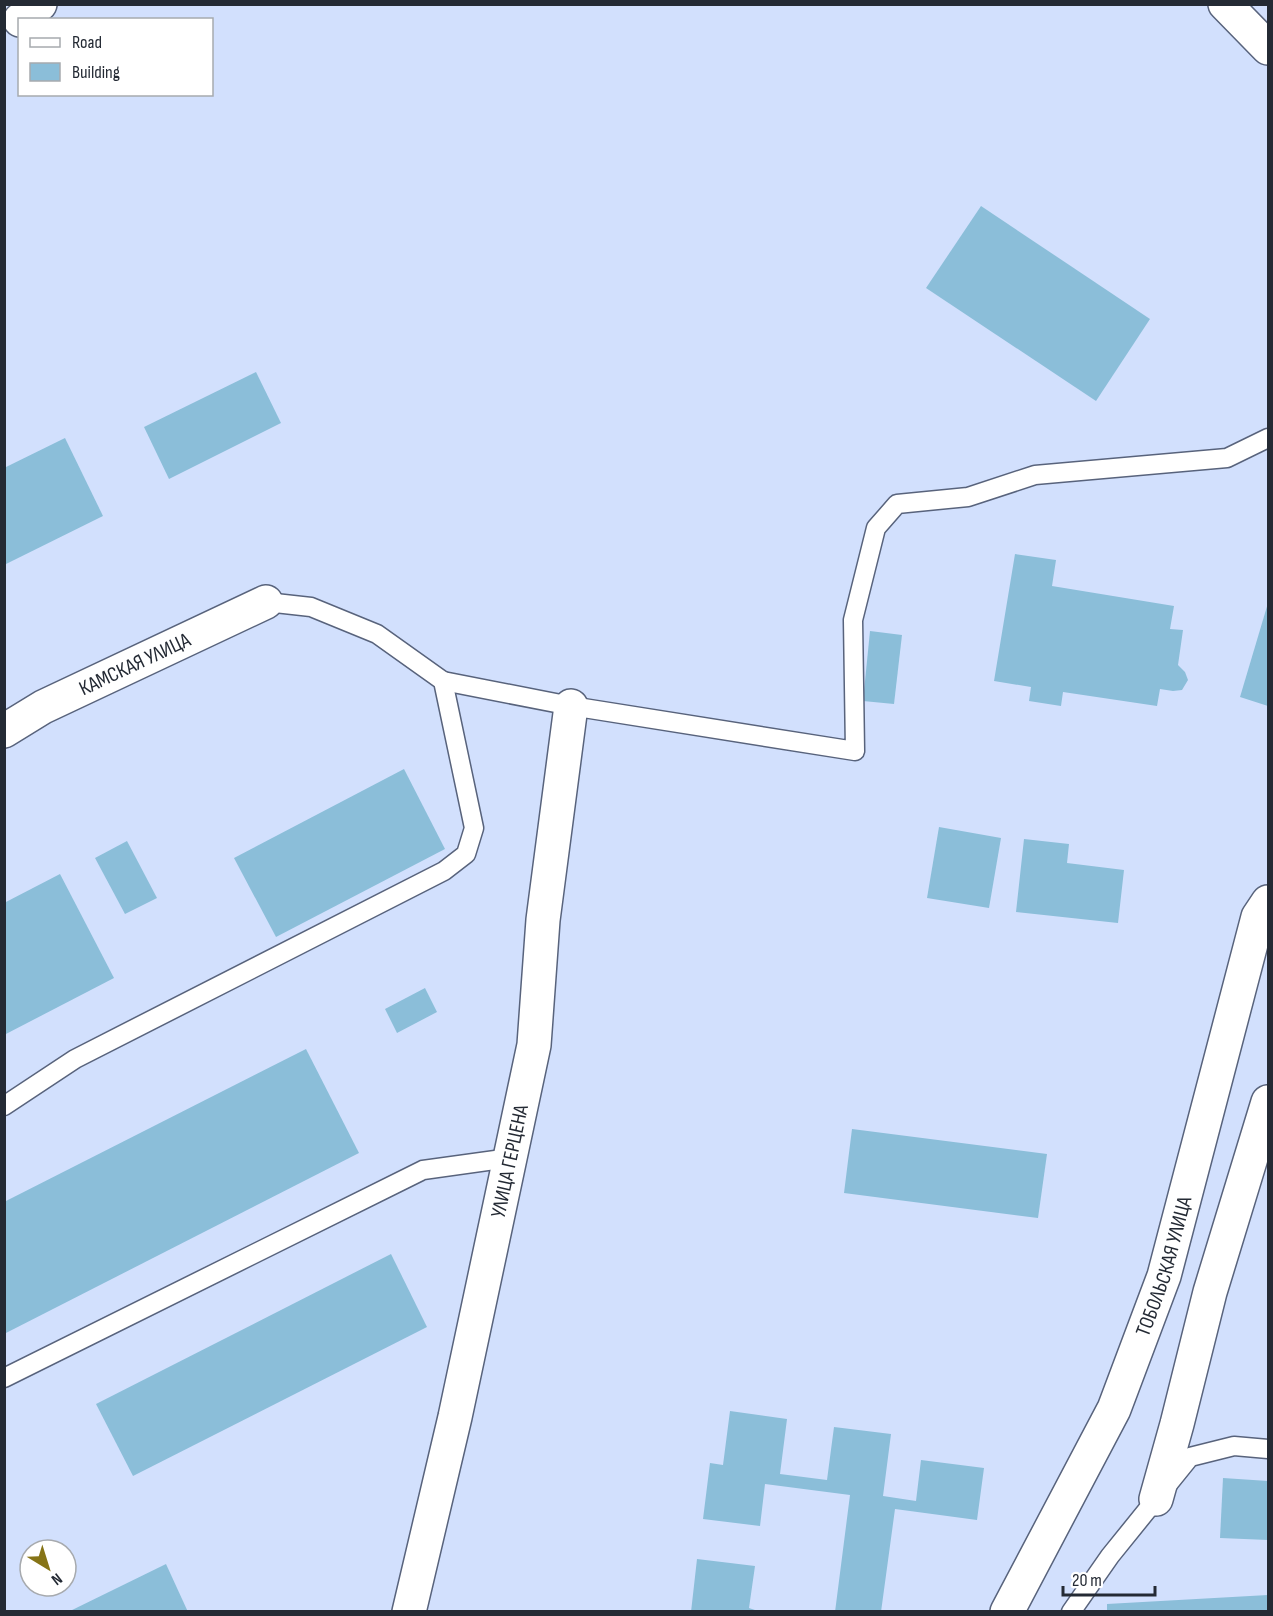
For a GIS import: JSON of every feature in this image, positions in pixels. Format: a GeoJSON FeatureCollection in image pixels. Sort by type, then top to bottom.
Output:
{"type":"FeatureCollection","features":[{"type":"Feature","properties":{"kind":"street"},"geometry":{"type":"LineString","coordinates":[[22,18],[40,4]]}},
{"type":"Feature","properties":{"kind":"street"},"geometry":{"type":"LineString","coordinates":[[1225,4],[1269,48]]}},
{"type":"Feature","properties":{"kind":"street"},"geometry":{"type":"LineString","coordinates":[[4,31],[18,21]]}},
{"type":"Feature","properties":{"kind":"street","name":"КАМСКАЯ УЛИЦА"},"geometry":{"type":"LineString","coordinates":[[4,731],[43,707],[266,602]]}},
{"type":"Feature","properties":{"kind":"street","name":"УЛИЦА ГЕРЦЕНА"},"geometry":{"type":"LineString","coordinates":[[409,1611],[455,1417],[534,1045],[543,920],[571,706]]}},
{"type":"Feature","properties":{"kind":"street","name":"ТОБОЛЬСКАЯ УЛИЦА"},"geometry":{"type":"LineString","coordinates":[[1007,1611],[1114,1409],[1160,1287],[1258,917],[1269,902]]}},
{"type":"Feature","properties":{"kind":"street"},"geometry":{"type":"LineString","coordinates":[[1156,1499],[1178,1424],[1210,1292],[1269,1102]]}},
{"type":"Feature","properties":{"kind":"lane"},"geometry":{"type":"LineString","coordinates":[[266,602],[311,607],[377,634],[442,681],[571,706],[855,751],[853,620],[876,528],[897,504],[968,496],[1035,474],[1227,458],[1269,438]]}},
{"type":"Feature","properties":{"kind":"lane"},"geometry":{"type":"LineString","coordinates":[[4,1106],[75,1059],[444,872],[466,855],[474,828],[442,681]]}},
{"type":"Feature","properties":{"kind":"lane"},"geometry":{"type":"LineString","coordinates":[[4,1378],[423,1170],[510,1158]]}},
{"type":"Feature","properties":{"kind":"lane"},"geometry":{"type":"LineString","coordinates":[[1071,1611],[1110,1556],[1190,1457],[1234,1446],[1269,1449]]}},
{"type":"Feature","properties":{"kind":"building"},"geometry":{"type":"Polygon","coordinates":[[[981,206],[1150,319],[1096,401],[926,288],[981,206]]]}},
{"type":"Feature","properties":{"kind":"building"},"geometry":{"type":"Polygon","coordinates":[[[256,372],[281,423],[169,479],[144,427],[256,372]]]}},
{"type":"Feature","properties":{"kind":"building"},"geometry":{"type":"Polygon","coordinates":[[[65,438],[103,516],[4,565],[4,468],[65,438]]]}},
{"type":"Feature","properties":{"kind":"building"},"geometry":{"type":"Polygon","coordinates":[[[1015,554],[1056,560],[1052,586],[1174,606],[1170,629],[1183,630],[1178,665],[1185,672],[1188,680],[1182,690],[1160,689],[1157,706],[1063,692],[1061,706],[1029,701],[1031,687],[994,681],[1015,554]]]}},
{"type":"Feature","properties":{"kind":"building"},"geometry":{"type":"Polygon","coordinates":[[[1268,603],[1268,706],[1240,697],[1268,603]]]}},
{"type":"Feature","properties":{"kind":"building"},"geometry":{"type":"Polygon","coordinates":[[[870,631],[902,635],[894,704],[863,701],[870,631]]]}},
{"type":"Feature","properties":{"kind":"building"},"geometry":{"type":"Polygon","coordinates":[[[404,769],[445,849],[276,937],[234,858],[404,769]]]}},
{"type":"Feature","properties":{"kind":"building"},"geometry":{"type":"Polygon","coordinates":[[[939,827],[1001,838],[989,908],[927,898],[939,827]]]}},
{"type":"Feature","properties":{"kind":"building"},"geometry":{"type":"Polygon","coordinates":[[[1024,839],[1069,844],[1067,863],[1124,870],[1118,923],[1016,912],[1024,839]]]}},
{"type":"Feature","properties":{"kind":"building"},"geometry":{"type":"Polygon","coordinates":[[[127,841],[157,898],[125,914],[95,858],[127,841]]]}},
{"type":"Feature","properties":{"kind":"building"},"geometry":{"type":"Polygon","coordinates":[[[60,874],[114,978],[4,1035],[4,903],[60,874]]]}},
{"type":"Feature","properties":{"kind":"building"},"geometry":{"type":"Polygon","coordinates":[[[425,988],[437,1012],[397,1033],[385,1009],[425,988]]]}},
{"type":"Feature","properties":{"kind":"building"},"geometry":{"type":"Polygon","coordinates":[[[306,1049],[359,1153],[4,1334],[4,1202],[306,1049]]]}},
{"type":"Feature","properties":{"kind":"building"},"geometry":{"type":"Polygon","coordinates":[[[852,1129],[1047,1154],[1038,1218],[844,1193],[852,1129]]]}},
{"type":"Feature","properties":{"kind":"building"},"geometry":{"type":"Polygon","coordinates":[[[391,1254],[427,1327],[133,1476],[96,1404],[391,1254]]]}},
{"type":"Feature","properties":{"kind":"building"},"geometry":{"type":"Polygon","coordinates":[[[730,1411],[787,1419],[780,1474],[827,1480],[834,1427],[891,1434],[883,1496],[916,1501],[921,1460],[984,1468],[977,1520],[895,1509],[881,1612],[835,1612],[850,1495],[765,1484],[760,1526],[703,1519],[710,1463],[723,1465],[730,1411]]]}},
{"type":"Feature","properties":{"kind":"building"},"geometry":{"type":"Polygon","coordinates":[[[1223,1478],[1268,1481],[1268,1540],[1220,1538],[1223,1478]]]}},
{"type":"Feature","properties":{"kind":"building"},"geometry":{"type":"Polygon","coordinates":[[[697,1559],[755,1566],[749,1608],[761,1612],[691,1612],[697,1559]]]}},
{"type":"Feature","properties":{"kind":"building"},"geometry":{"type":"Polygon","coordinates":[[[166,1564],[188,1612],[68,1612],[166,1564]]]}},
{"type":"Feature","properties":{"kind":"building"},"geometry":{"type":"Polygon","coordinates":[[[1268,1595],[1268,1612],[1107,1612],[1107,1604],[1268,1595]]]}}]}
